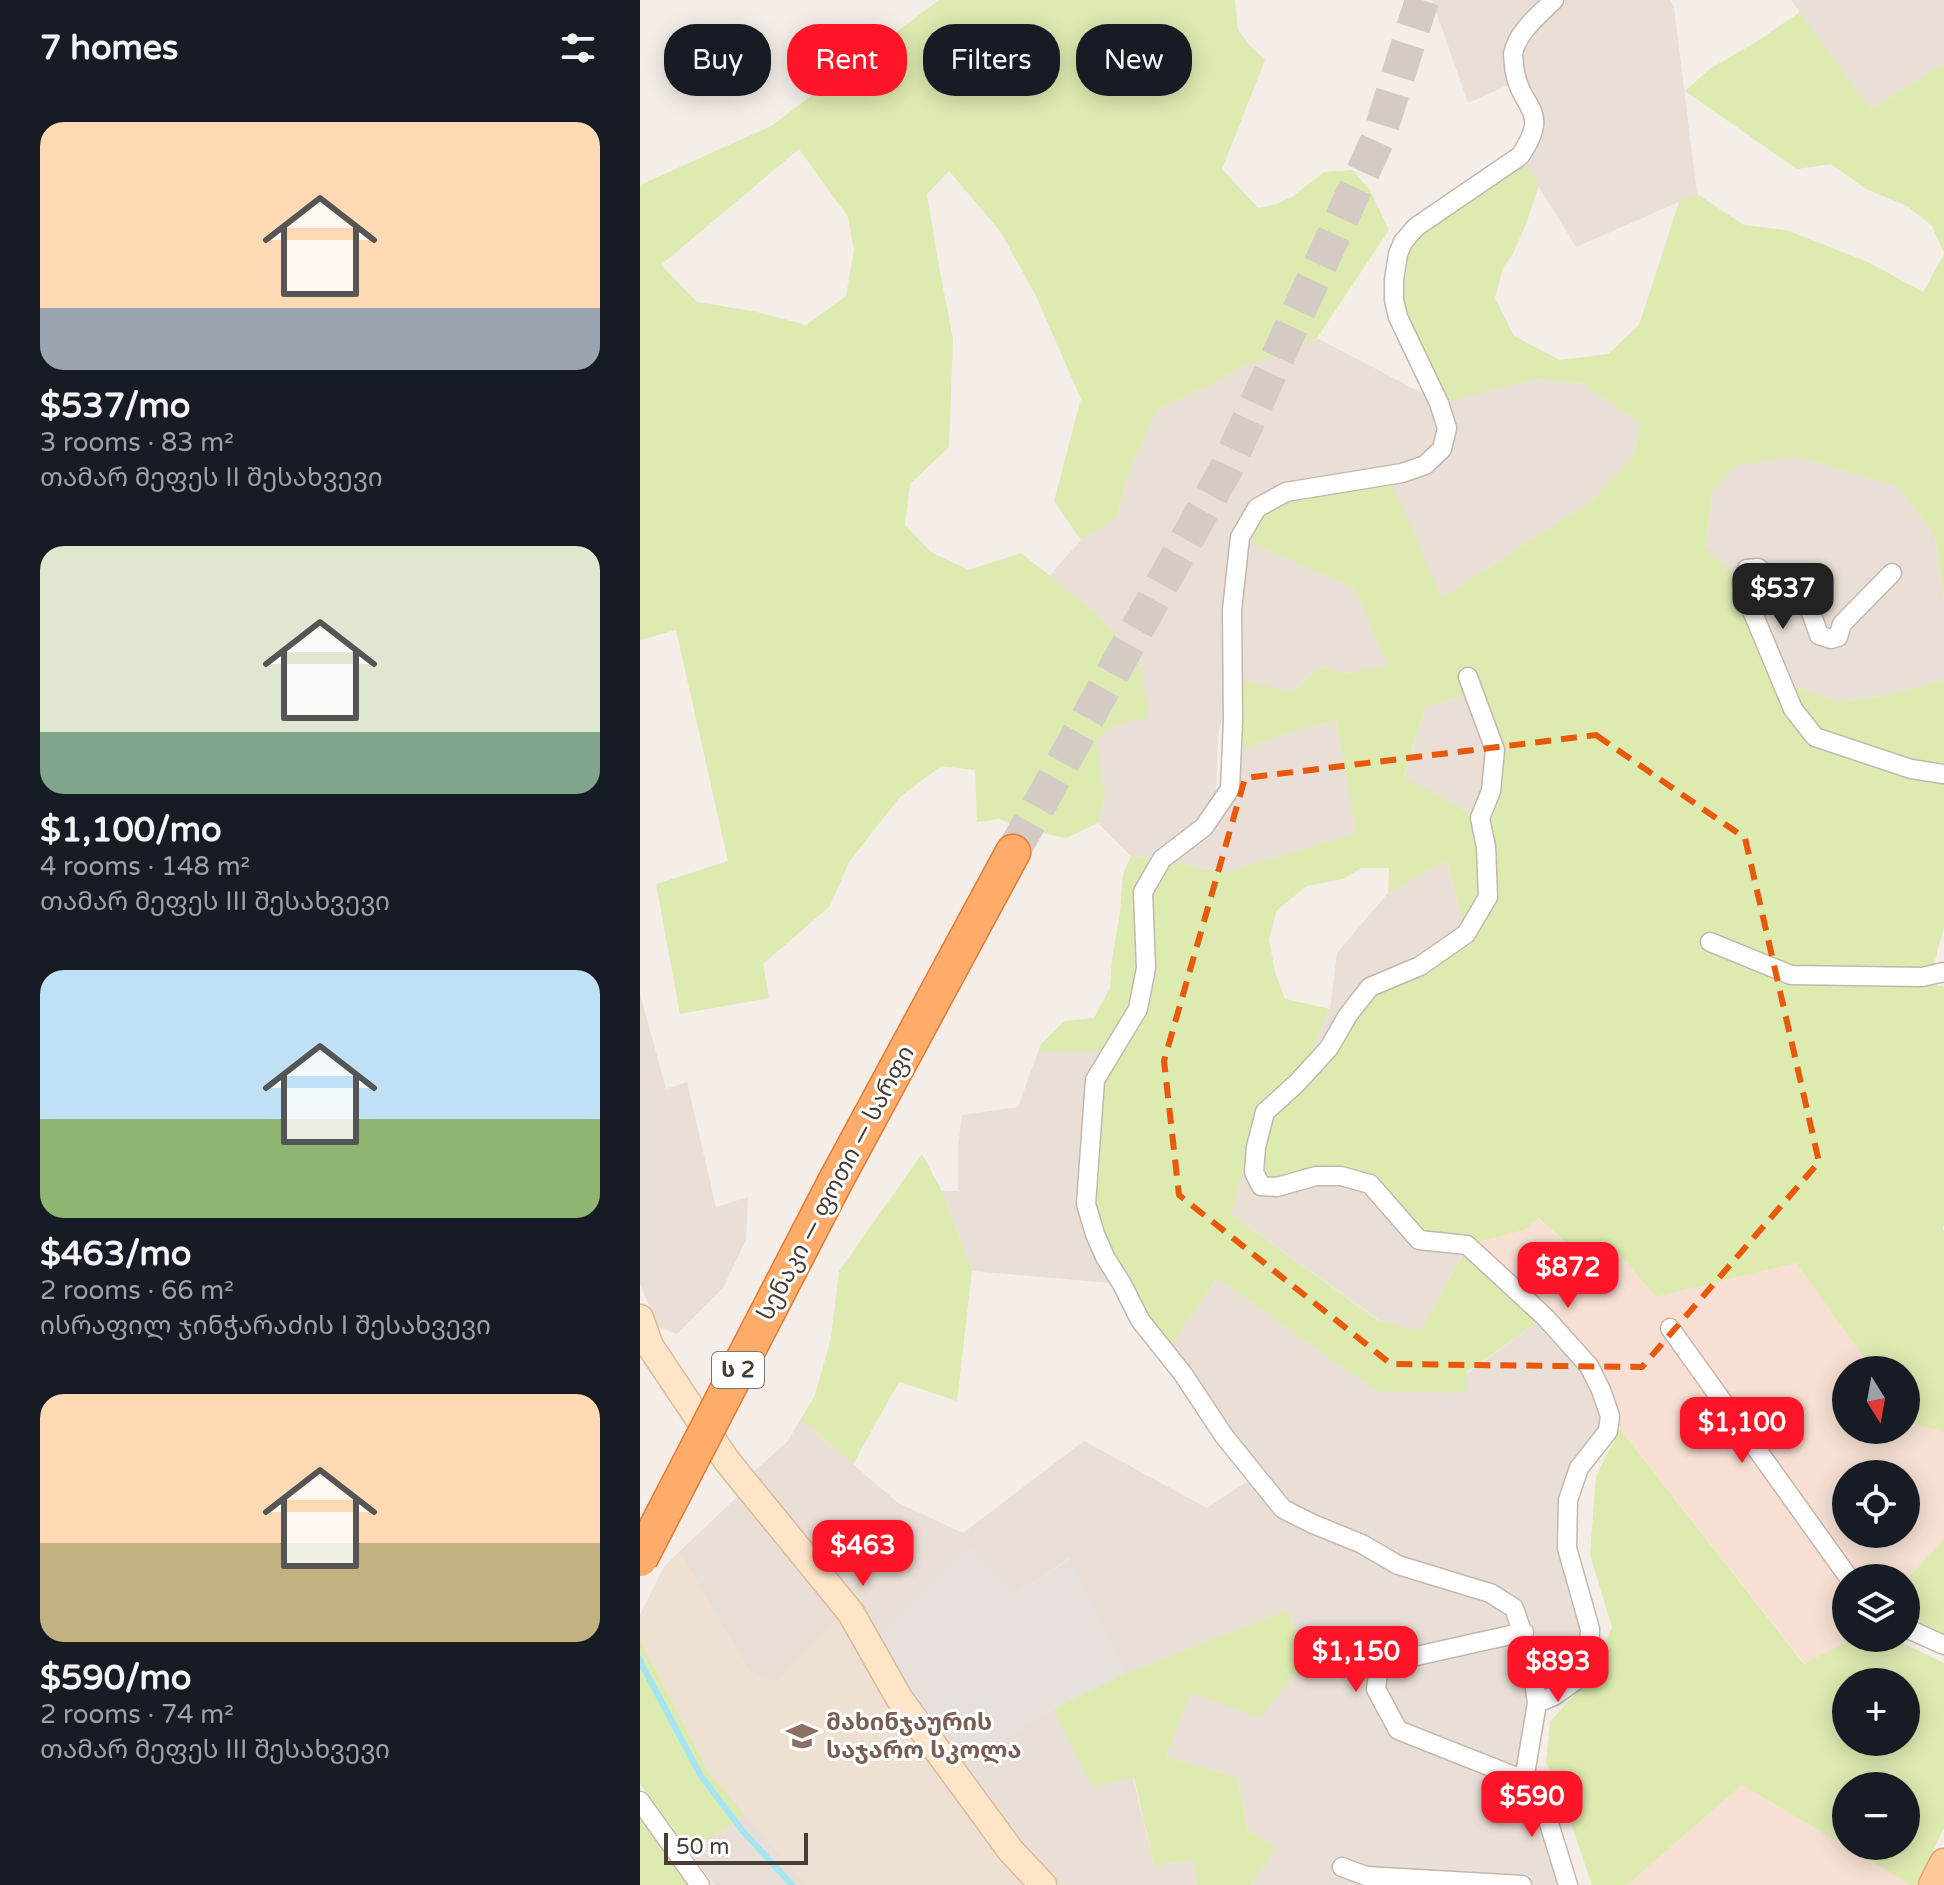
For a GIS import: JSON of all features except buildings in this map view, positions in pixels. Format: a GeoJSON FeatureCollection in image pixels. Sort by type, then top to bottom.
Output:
{"type":"FeatureCollection","features":[{"type":"Feature","properties":{"kind":"highway","name":"სენაკი — ფოთი — სარფი"},"geometry":{"type":"LineString","coordinates":[[640,1559],[835,1182],[1013,852]]}},
{"type":"Feature","properties":{"kind":"main road"},"geometry":{"type":"LineString","coordinates":[[1933,1885],[1944,1863]]}},
{"type":"Feature","properties":{"kind":"street"},"geometry":{"type":"LineString","coordinates":[[1524,1780],[1537,1703],[1531,1659],[1514,1608],[1490,1593],[1398,1565],[1362,1544],[1283,1509],[1224,1436],[1183,1374],[1140,1320],[1105,1257],[1086,1204],[1095,1080],[1138,1009],[1146,968],[1143,892],[1162,859],[1204,827],[1230,789],[1232,610],[1240,537],[1257,508],[1286,492],[1402,473],[1425,465],[1442,449],[1447,428],[1439,403],[1396,308],[1394,280],[1398,254],[1403,242],[1416,227],[1520,156],[1531,141],[1535,115],[1516,81],[1513,54],[1524,30],[1554,0]]}},
{"type":"Feature","properties":{"kind":"street"},"geometry":{"type":"LineString","coordinates":[[1892,573],[1842,624],[1838,637],[1831,639],[1819,635],[1808,604],[1758,568],[1747,569],[1742,583],[1793,709],[1815,737],[1911,769],[1944,774]]}},
{"type":"Feature","properties":{"kind":"street"},"geometry":{"type":"LineString","coordinates":[[1468,677],[1495,750],[1491,791],[1480,818],[1486,847],[1488,897],[1466,934],[1420,966],[1370,987],[1348,1015],[1329,1048],[1265,1112],[1256,1147],[1254,1172],[1261,1186],[1277,1187],[1316,1176],[1341,1176],[1370,1184],[1419,1240],[1467,1245],[1545,1317],[1589,1366],[1610,1416],[1608,1431],[1579,1468],[1568,1500],[1567,1548],[1590,1629],[1589,1661],[1575,1681],[1554,1696],[1537,1703]]}},
{"type":"Feature","properties":{"kind":"street"},"geometry":{"type":"LineString","coordinates":[[1710,942],[1791,975],[1922,977],[1944,972]]}},
{"type":"Feature","properties":{"kind":"street"},"geometry":{"type":"LineString","coordinates":[[640,1318],[650,1346],[727,1461],[851,1613],[899,1698],[1011,1851],[1043,1885]]}},
{"type":"Feature","properties":{"kind":"street"},"geometry":{"type":"LineString","coordinates":[[1670,1328],[1839,1564]]}},
{"type":"Feature","properties":{"kind":"street"},"geometry":{"type":"LineString","coordinates":[[1524,1632],[1394,1661],[1378,1673],[1376,1689],[1398,1730],[1524,1780],[1548,1820],[1568,1885]]}},
{"type":"Feature","properties":{"kind":"street"},"geometry":{"type":"LineString","coordinates":[[1920,1634],[1944,1645]]}},
{"type":"Feature","properties":{"kind":"street"},"geometry":{"type":"LineString","coordinates":[[640,1801],[700,1885]]}},
{"type":"Feature","properties":{"kind":"street"},"geometry":{"type":"LineString","coordinates":[[1342,1867],[1366,1876],[1522,1885]]}},
{"type":"Feature","properties":{"kind":"highlighted area"},"geometry":{"type":"Polygon","coordinates":[[[1596,735],[1745,838],[1819,1162],[1642,1367],[1391,1364],[1179,1195],[1164,1061],[1245,778],[1596,735]]]}},
{"type":"Feature","properties":{"kind":"shaded area"},"geometry":{"type":"Polygon","coordinates":[[[1432,0],[1670,0],[1674,7],[1697,194],[1576,247],[1520,156],[1531,141],[1515,82],[1468,103],[1432,0]]]}},
{"type":"Feature","properties":{"kind":"shaded area"},"geometry":{"type":"Polygon","coordinates":[[[1791,0],[1944,0],[1944,63],[1871,110],[1791,0]]]}},
{"type":"Feature","properties":{"kind":"shaded area"},"geometry":{"type":"Polygon","coordinates":[[[1317,338],[1439,402],[1539,379],[1583,384],[1641,423],[1634,455],[1593,500],[1442,598],[1241,537],[1355,589],[1389,667],[1349,673],[1319,667],[1292,692],[1224,715],[1218,732],[1216,805],[1153,858],[1131,856],[1098,823],[1105,799],[1095,741],[1114,725],[1138,656],[1084,603],[1049,576],[1081,540],[1116,518],[1130,469],[1157,410],[1245,365],[1289,353],[1317,338]]]}},
{"type":"Feature","properties":{"kind":"shaded area"},"geometry":{"type":"Polygon","coordinates":[[[1794,456],[1897,486],[1935,535],[1944,598],[1944,680],[1889,695],[1838,702],[1790,685],[1762,631],[1736,608],[1705,547],[1713,491],[1735,465],[1794,456]]]}},
{"type":"Feature","properties":{"kind":"shaded area"},"geometry":{"type":"Polygon","coordinates":[[[1474,693],[1495,750],[1480,818],[1404,778],[1425,707],[1474,693]]]}},
{"type":"Feature","properties":{"kind":"shaded area"},"geometry":{"type":"Polygon","coordinates":[[[1336,721],[1358,833],[1223,873],[1162,859],[1230,789],[1232,754],[1292,732],[1336,721]]]}},
{"type":"Feature","properties":{"kind":"shaded area"},"geometry":{"type":"Polygon","coordinates":[[[1447,860],[1466,934],[1297,1083],[1330,1009],[1337,953],[1388,893],[1447,860]]]}},
{"type":"Feature","properties":{"kind":"shaded area"},"geometry":{"type":"Polygon","coordinates":[[[640,994],[666,1089],[687,1082],[716,1207],[748,1197],[746,1240],[723,1288],[677,1334],[658,1327],[640,1284],[640,994]]]}},
{"type":"Feature","properties":{"kind":"shaded area"},"geometry":{"type":"Polygon","coordinates":[[[1113,1049],[1122,1284],[972,1271],[942,1191],[958,1191],[962,1115],[1018,1107],[1038,1052],[1113,1049]]]}},
{"type":"Feature","properties":{"kind":"shaded area"},"geometry":{"type":"Polygon","coordinates":[[[1244,1166],[1254,1172],[1341,1176],[1467,1245],[1421,1332],[1380,1321],[1231,1214],[1244,1166]]]}},
{"type":"Feature","properties":{"kind":"shaded area"},"geometry":{"type":"Polygon","coordinates":[[[1537,1218],[1593,1266],[1615,1249],[1656,1297],[1796,1263],[1863,1356],[1832,1356],[1832,1444],[1920,1444],[1920,1425],[1944,1432],[1944,1539],[1920,1565],[1832,1564],[1832,1650],[1805,1664],[1610,1416],[1601,1390],[1467,1245],[1524,1230],[1537,1218]]]}},
{"type":"Feature","properties":{"kind":"shaded area"},"geometry":{"type":"Polygon","coordinates":[[[1217,1278],[1376,1391],[1467,1373],[1545,1317],[1589,1366],[1610,1416],[1568,1500],[1589,1661],[1537,1703],[1525,1780],[1568,1885],[1251,1885],[1276,1848],[1248,1830],[1237,1778],[1166,1756],[1191,1691],[1259,1717],[1306,1661],[1288,1610],[1124,1674],[1070,1558],[1012,1596],[868,1646],[858,1600],[752,1473],[787,1442],[801,1419],[898,1503],[963,1533],[1084,1441],[1207,1508],[1255,1476],[1166,1353],[1217,1278]]]}},
{"type":"Feature","properties":{"kind":"shaded area"},"geometry":{"type":"Polygon","coordinates":[[[740,1494],[840,1616],[776,1683],[749,1671],[679,1552],[740,1494]]]}},
{"type":"Feature","properties":{"kind":"shaded area"},"geometry":{"type":"Polygon","coordinates":[[[970,1546],[1012,1596],[1071,1558],[1124,1674],[1053,1709],[950,1769],[868,1646],[970,1546]]]}},
{"type":"Feature","properties":{"kind":"shaded area","name":"მახინჯაურის საჯარო სკოლა"},"geometry":{"type":"Polygon","coordinates":[[[679,1552],[749,1671],[776,1683],[840,1616],[1027,1885],[807,1885],[709,1773],[640,1640],[640,1615],[663,1568],[679,1552]]]}},
{"type":"Feature","properties":{"kind":"shaded area"},"geometry":{"type":"Polygon","coordinates":[[[1053,1709],[1092,1785],[1133,1778],[1154,1866],[1193,1860],[1197,1885],[1043,1885],[950,1769],[1053,1709]]]}},
{"type":"Feature","properties":{"kind":"shaded area"},"geometry":{"type":"Polygon","coordinates":[[[1742,1785],[1832,1838],[1832,1860],[1869,1860],[1911,1885],[1627,1885],[1742,1785]]]}},
{"type":"Feature","properties":{"kind":"shaded area"},"geometry":{"type":"Polygon","coordinates":[[[745,1814],[807,1885],[714,1885],[690,1852],[745,1814]]]}},
{"type":"Feature","properties":{"kind":"green space"},"geometry":{"type":"Polygon","coordinates":[[[939,0],[1235,0],[1238,30],[1265,60],[1222,169],[1258,208],[1293,196],[1324,172],[1352,170],[1370,190],[1389,230],[1317,338],[1289,353],[1245,365],[1157,410],[1130,469],[1116,518],[1081,540],[1054,501],[1081,399],[1035,294],[1000,231],[949,171],[927,194],[953,339],[949,447],[910,484],[905,525],[931,552],[969,570],[1021,553],[1084,603],[1138,656],[1149,717],[1114,725],[1096,741],[1105,799],[1098,823],[1066,838],[1022,829],[1000,819],[977,822],[975,770],[941,766],[900,797],[849,862],[830,906],[763,964],[769,998],[680,1014],[656,884],[728,861],[676,630],[640,640],[640,185],[771,126],[811,96],[907,96],[907,24],[939,0]],[[799,149],[661,265],[697,302],[757,312],[806,325],[846,296],[854,250],[848,217],[799,149]]]}},
{"type":"Feature","properties":{"kind":"green space"},"geometry":{"type":"Polygon","coordinates":[[[1800,12],[1871,110],[1944,63],[1944,253],[1932,226],[1907,206],[1866,189],[1831,164],[1797,169],[1685,91],[1711,68],[1800,12]]]}},
{"type":"Feature","properties":{"kind":"green space"},"geometry":{"type":"Polygon","coordinates":[[[1520,156],[1539,186],[1513,254],[1503,267],[1495,298],[1514,336],[1560,360],[1608,354],[1639,325],[1679,202],[1697,194],[1744,225],[1786,230],[1868,262],[1923,292],[1944,254],[1944,598],[1935,535],[1897,486],[1794,456],[1735,466],[1713,491],[1705,547],[1742,583],[1745,594],[1733,600],[1735,608],[1762,631],[1791,685],[1838,702],[1889,695],[1944,680],[1944,927],[1929,983],[1944,987],[1944,1432],[1920,1425],[1920,1356],[1863,1356],[1796,1263],[1656,1297],[1615,1249],[1593,1266],[1538,1218],[1524,1230],[1468,1245],[1545,1317],[1467,1372],[1465,1393],[1376,1391],[1217,1278],[1166,1353],[1095,1234],[1095,1080],[1113,1050],[1038,1052],[1041,1044],[1064,1021],[1094,1018],[1110,988],[1123,874],[1131,856],[1162,859],[1223,873],[1357,833],[1336,721],[1292,732],[1232,754],[1233,678],[1292,692],[1319,667],[1349,673],[1388,666],[1355,589],[1240,537],[1257,508],[1388,475],[1442,598],[1593,500],[1634,455],[1641,423],[1583,384],[1538,379],[1439,403],[1398,317],[1403,242],[1520,156]],[[1474,693],[1425,707],[1404,777],[1479,818],[1495,750],[1474,693]],[[1447,860],[1388,893],[1389,868],[1361,868],[1343,879],[1307,886],[1277,910],[1269,939],[1275,972],[1285,999],[1330,1009],[1299,1080],[1370,987],[1466,934],[1447,860]],[[1244,1167],[1231,1214],[1379,1321],[1421,1331],[1467,1246],[1419,1240],[1370,1184],[1341,1176],[1277,1187],[1244,1167]]]}},
{"type":"Feature","properties":{"kind":"green space"},"geometry":{"type":"Polygon","coordinates":[[[922,1154],[942,1191],[972,1271],[957,1401],[899,1382],[853,1464],[801,1419],[815,1395],[831,1338],[839,1271],[922,1154]]]}},
{"type":"Feature","properties":{"kind":"green space"},"geometry":{"type":"Polygon","coordinates":[[[1620,1429],[1804,1664],[1832,1649],[1832,1652],[1920,1651],[1944,1663],[1944,1828],[1916,1885],[1869,1860],[1920,1860],[1920,1772],[1832,1772],[1832,1838],[1742,1785],[1627,1885],[1592,1885],[1546,1762],[1550,1722],[1592,1675],[1612,1627],[1590,1555],[1596,1476],[1620,1429]]]}},
{"type":"Feature","properties":{"kind":"green space"},"geometry":{"type":"Polygon","coordinates":[[[1944,1539],[1944,1634],[1920,1623],[1920,1565],[1944,1539]]]}},
{"type":"Feature","properties":{"kind":"green space"},"geometry":{"type":"Polygon","coordinates":[[[1288,1610],[1306,1661],[1259,1718],[1191,1692],[1166,1756],[1237,1778],[1248,1830],[1276,1848],[1251,1885],[1197,1885],[1193,1860],[1154,1866],[1134,1778],[1092,1786],[1053,1709],[1124,1674],[1288,1610]]]}},
{"type":"Feature","properties":{"kind":"green space"},"geometry":{"type":"Polygon","coordinates":[[[640,1640],[709,1773],[745,1814],[690,1852],[640,1784],[640,1640]]]}},
{"type":"Feature","properties":{"kind":"green space"},"geometry":{"type":"Polygon","coordinates":[[[640,1812],[691,1885],[640,1885],[640,1812]]]}},
{"type":"Feature","properties":{"kind":"waterway"},"geometry":{"type":"LineString","coordinates":[[640,1659],[701,1776],[742,1830],[792,1885]]}},
{"type":"Feature","properties":{"kind":"tunnel"},"geometry":{"type":"LineString","coordinates":[[1013,852],[1227,467],[1378,139],[1422,0]]}},
{"type":"Feature","properties":{"kind":"place","name":"მახინჯაურის საჯარო სკოლა"},"geometry":{"type":"Point","coordinates":[802,1736]}}]}
